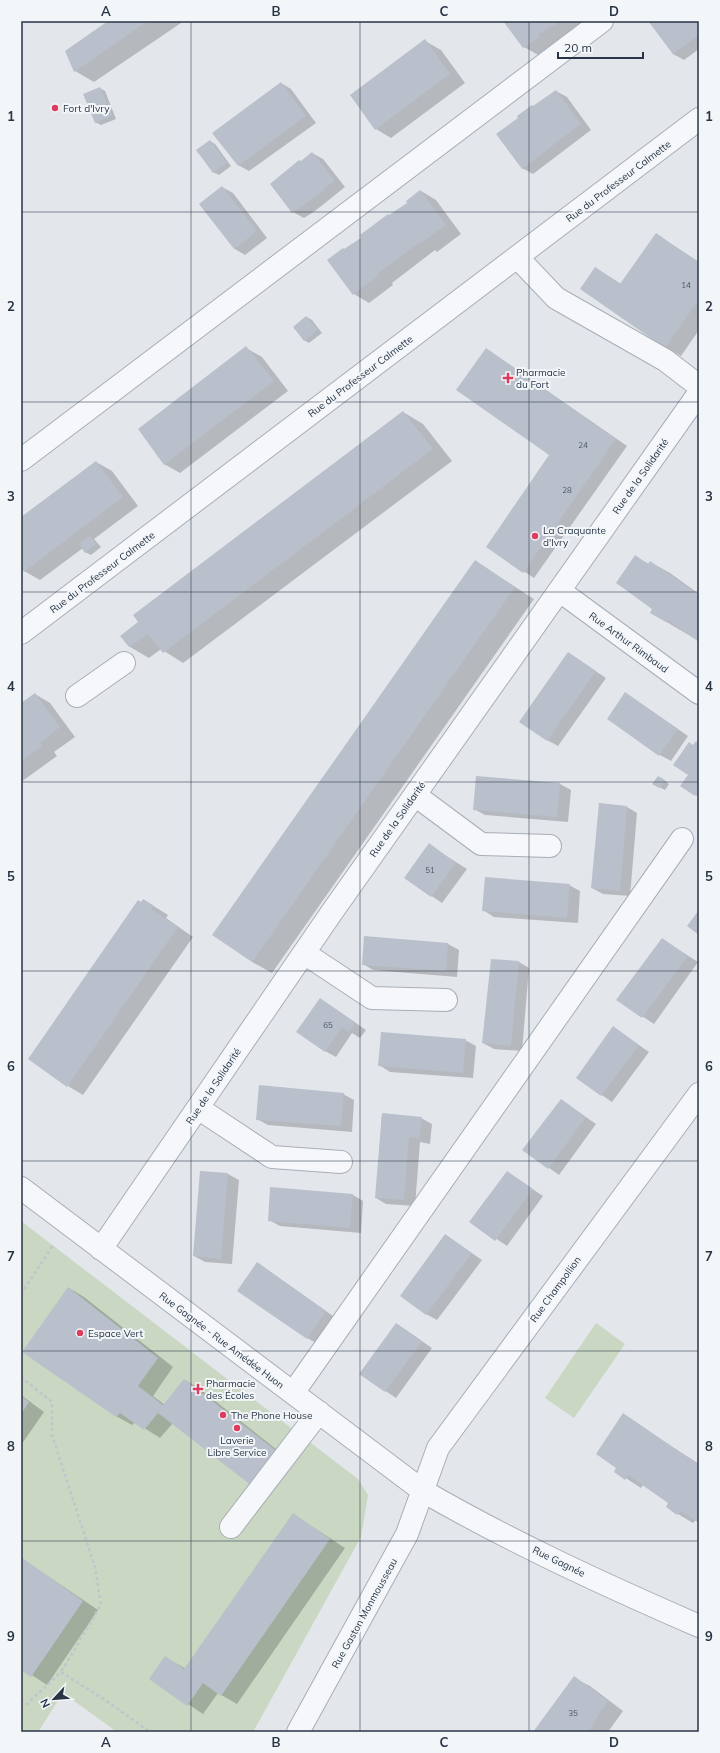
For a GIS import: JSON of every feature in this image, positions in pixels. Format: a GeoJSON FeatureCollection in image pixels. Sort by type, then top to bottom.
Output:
{"type":"FeatureCollection","features":[{"type":"Feature","properties":{"kind":"street"},"geometry":{"type":"LineString","coordinates":[[21,460],[602,21]]}},
{"type":"Feature","properties":{"kind":"street","name":"Rue du Professeur Calmette"},"geometry":{"type":"LineString","coordinates":[[21,633],[699,119]]}},
{"type":"Feature","properties":{"kind":"street"},"geometry":{"type":"LineString","coordinates":[[518,257],[556,298],[665,360],[699,386]]}},
{"type":"Feature","properties":{"kind":"street","name":"Rue de la Solidarité"},"geometry":{"type":"LineString","coordinates":[[101,1249],[415,794],[699,393]]}},
{"type":"Feature","properties":{"kind":"street","name":"Rue Arthur Rimbaud"},"geometry":{"type":"LineString","coordinates":[[560,591],[699,693]]}},
{"type":"Feature","properties":{"kind":"street"},"geometry":{"type":"LineString","coordinates":[[77,696],[124,663]]}},
{"type":"Feature","properties":{"kind":"street"},"geometry":{"type":"LineString","coordinates":[[415,794],[481,844],[550,846]]}},
{"type":"Feature","properties":{"kind":"street"},"geometry":{"type":"LineString","coordinates":[[293,1393],[682,839]]}},
{"type":"Feature","properties":{"kind":"street"},"geometry":{"type":"LineString","coordinates":[[304,953],[372,998],[446,1000]]}},
{"type":"Feature","properties":{"kind":"street","name":"Rue Champollion"},"geometry":{"type":"LineString","coordinates":[[423,1491],[438,1448],[699,1094]]}},
{"type":"Feature","properties":{"kind":"street"},"geometry":{"type":"LineString","coordinates":[[198,1108],[272,1157],[341,1162]]}},
{"type":"Feature","properties":{"kind":"street","name":"Rue Gagnée - Rue Amédée Huon"},"geometry":{"type":"LineString","coordinates":[[21,1188],[423,1491]]}},
{"type":"Feature","properties":{"kind":"street"},"geometry":{"type":"LineString","coordinates":[[232,1527],[319,1412]]}},
{"type":"Feature","properties":{"kind":"street","name":"Rue Gagnée"},"geometry":{"type":"LineString","coordinates":[[423,1491],[466,1515],[526,1545],[699,1626]]}},
{"type":"Feature","properties":{"kind":"street","name":"Rue Gaston Monmousseau"},"geometry":{"type":"LineString","coordinates":[[298,1732],[407,1534],[423,1491]]}},
{"type":"Feature","properties":{"kind":"path"},"geometry":{"type":"LineString","coordinates":[[21,1294],[68,1224]]}},
{"type":"Feature","properties":{"kind":"path"},"geometry":{"type":"LineString","coordinates":[[21,1377],[52,1402],[52,1435],[95,1567],[101,1605],[61,1672],[27,1704],[21,1700]]}},
{"type":"Feature","properties":{"kind":"path"},"geometry":{"type":"LineString","coordinates":[[61,1672],[150,1732]]}},
{"type":"Feature","properties":{"kind":"green space"},"geometry":{"type":"Polygon","coordinates":[[[21,1221],[358,1479],[368,1495],[361,1537],[253,1732],[117,1732],[63,1693],[38,1732],[21,1732],[21,1221]]]}},
{"type":"Feature","properties":{"kind":"green space"},"geometry":{"type":"Polygon","coordinates":[[[596,1323],[625,1344],[574,1418],[545,1398],[596,1323]]]}},
{"type":"Feature","properties":{"kind":"building"},"geometry":{"type":"Polygon","coordinates":[[[108,21],[148,21],[74,72],[65,51],[108,21]]]}},
{"type":"Feature","properties":{"kind":"building"},"geometry":{"type":"Polygon","coordinates":[[[503,21],[561,21],[539,34],[540,37],[523,48],[503,21]]]}},
{"type":"Feature","properties":{"kind":"building"},"geometry":{"type":"Polygon","coordinates":[[[648,21],[699,21],[699,35],[673,54],[648,21]]]}},
{"type":"Feature","properties":{"kind":"building"},"geometry":{"type":"Polygon","coordinates":[[[425,39],[450,74],[375,130],[350,95],[425,39]]]}},
{"type":"Feature","properties":{"kind":"building"},"geometry":{"type":"Polygon","coordinates":[[[281,82],[306,116],[238,166],[212,133],[281,82]]]}},
{"type":"Feature","properties":{"kind":"building"},"geometry":{"type":"Polygon","coordinates":[[[100,87],[112,116],[95,123],[83,94],[100,87]]]}},
{"type":"Feature","properties":{"kind":"building"},"geometry":{"type":"Polygon","coordinates":[[[556,90],[581,124],[522,169],[496,134],[518,118],[517,116],[532,105],[533,106],[556,90]]]}},
{"type":"Feature","properties":{"kind":"building"},"geometry":{"type":"Polygon","coordinates":[[[210,140],[227,163],[213,173],[196,150],[210,140]]]}},
{"type":"Feature","properties":{"kind":"building"},"geometry":{"type":"Polygon","coordinates":[[[312,152],[335,181],[323,189],[324,191],[292,213],[270,184],[299,160],[301,161],[312,152]]]}},
{"type":"Feature","properties":{"kind":"building"},"geometry":{"type":"Polygon","coordinates":[[[222,186],[257,231],[234,249],[199,204],[222,186]]]}},
{"type":"Feature","properties":{"kind":"building"},"geometry":{"type":"Polygon","coordinates":[[[420,190],[446,225],[377,274],[378,276],[353,295],[327,260],[343,248],[344,249],[361,238],[360,235],[388,214],[389,215],[407,203],[406,201],[420,190]]]}},
{"type":"Feature","properties":{"kind":"building"},"geometry":{"type":"Polygon","coordinates":[[[656,233],[699,263],[699,299],[665,348],[580,289],[595,267],[620,284],[656,233]]]}},
{"type":"Feature","properties":{"kind":"building"},"geometry":{"type":"Polygon","coordinates":[[[306,316],[318,330],[304,341],[293,327],[306,316]]]}},
{"type":"Feature","properties":{"kind":"building"},"geometry":{"type":"Polygon","coordinates":[[[246,346],[274,381],[164,465],[138,429],[246,346]]]}},
{"type":"Feature","properties":{"kind":"building"},"geometry":{"type":"Polygon","coordinates":[[[486,348],[616,439],[523,573],[486,547],[549,455],[456,390],[486,348]]]}},
{"type":"Feature","properties":{"kind":"building"},"geometry":{"type":"Polygon","coordinates":[[[403,411],[433,449],[163,653],[148,634],[129,647],[120,636],[138,622],[133,615],[403,411]]]}},
{"type":"Feature","properties":{"kind":"building"},"geometry":{"type":"Polygon","coordinates":[[[96,461],[123,497],[24,572],[21,568],[21,517],[96,461]]]}},
{"type":"Feature","properties":{"kind":"building"},"geometry":{"type":"Polygon","coordinates":[[[90,536],[96,544],[85,553],[79,544],[90,536]]]}},
{"type":"Feature","properties":{"kind":"building"},"geometry":{"type":"Polygon","coordinates":[[[635,555],[648,564],[650,561],[699,595],[699,642],[668,620],[666,622],[650,613],[652,609],[616,583],[635,555]]]}},
{"type":"Feature","properties":{"kind":"building"},"geometry":{"type":"Polygon","coordinates":[[[475,560],[515,587],[252,962],[212,935],[475,560]]]}},
{"type":"Feature","properties":{"kind":"building"},"geometry":{"type":"Polygon","coordinates":[[[568,652],[596,671],[547,741],[519,722],[568,652]]]}},
{"type":"Feature","properties":{"kind":"building"},"geometry":{"type":"Polygon","coordinates":[[[625,692],[678,729],[659,756],[607,719],[625,692]]]}},
{"type":"Feature","properties":{"kind":"building"},"geometry":{"type":"Polygon","coordinates":[[[35,693],[60,727],[40,743],[42,746],[21,762],[21,703],[35,693]]]}},
{"type":"Feature","properties":{"kind":"building"},"geometry":{"type":"Polygon","coordinates":[[[696,741],[699,744],[699,791],[695,796],[680,786],[688,775],[673,765],[689,742],[693,745],[696,741]]]}},
{"type":"Feature","properties":{"kind":"building"},"geometry":{"type":"Polygon","coordinates":[[[476,776],[560,783],[557,817],[473,810],[476,776]]]}},
{"type":"Feature","properties":{"kind":"building"},"geometry":{"type":"Polygon","coordinates":[[[658,776],[665,780],[659,788],[652,784],[658,776]]]}},
{"type":"Feature","properties":{"kind":"building"},"geometry":{"type":"Polygon","coordinates":[[[599,803],[627,806],[620,891],[591,888],[599,803]]]}},
{"type":"Feature","properties":{"kind":"building"},"geometry":{"type":"Polygon","coordinates":[[[429,843],[456,863],[431,897],[404,878],[429,843]]]}},
{"type":"Feature","properties":{"kind":"building"},"geometry":{"type":"Polygon","coordinates":[[[485,877],[570,884],[567,918],[482,911],[485,877]]]}},
{"type":"Feature","properties":{"kind":"building"},"geometry":{"type":"Polygon","coordinates":[[[143,899],[153,905],[151,909],[178,927],[67,1087],[28,1059],[138,900],[141,902],[143,899]]]}},
{"type":"Feature","properties":{"kind":"building"},"geometry":{"type":"Polygon","coordinates":[[[699,910],[699,935],[687,926],[699,910]]]}},
{"type":"Feature","properties":{"kind":"building"},"geometry":{"type":"Polygon","coordinates":[[[364,936],[448,943],[446,971],[362,965],[364,936]]]}},
{"type":"Feature","properties":{"kind":"building"},"geometry":{"type":"Polygon","coordinates":[[[662,938],[688,956],[642,1018],[616,1000],[662,938]]]}},
{"type":"Feature","properties":{"kind":"building"},"geometry":{"type":"Polygon","coordinates":[[[491,959],[519,961],[511,1046],[482,1043],[491,959]]]}},
{"type":"Feature","properties":{"kind":"building"},"geometry":{"type":"Polygon","coordinates":[[[320,998],[356,1023],[349,1032],[342,1027],[325,1052],[296,1032],[320,998]]]}},
{"type":"Feature","properties":{"kind":"building"},"geometry":{"type":"Polygon","coordinates":[[[613,1026],[639,1045],[601,1096],[576,1078],[613,1026]]]}},
{"type":"Feature","properties":{"kind":"building"},"geometry":{"type":"Polygon","coordinates":[[[381,1032],[466,1039],[463,1073],[378,1066],[381,1032]]]}},
{"type":"Feature","properties":{"kind":"building"},"geometry":{"type":"Polygon","coordinates":[[[259,1085],[344,1093],[341,1126],[256,1120],[259,1085]]]}},
{"type":"Feature","properties":{"kind":"building"},"geometry":{"type":"Polygon","coordinates":[[[561,1099],[586,1117],[548,1169],[522,1150],[561,1099]]]}},
{"type":"Feature","properties":{"kind":"building"},"geometry":{"type":"Polygon","coordinates":[[[382,1113],[422,1117],[419,1138],[409,1137],[404,1200],[375,1198],[382,1113]]]}},
{"type":"Feature","properties":{"kind":"building"},"geometry":{"type":"Polygon","coordinates":[[[200,1171],[228,1173],[221,1259],[193,1256],[200,1171]]]}},
{"type":"Feature","properties":{"kind":"building"},"geometry":{"type":"Polygon","coordinates":[[[507,1171],[533,1189],[495,1241],[469,1222],[507,1171]]]}},
{"type":"Feature","properties":{"kind":"building"},"geometry":{"type":"Polygon","coordinates":[[[270,1187],[353,1194],[350,1228],[268,1221],[270,1187]]]}},
{"type":"Feature","properties":{"kind":"building"},"geometry":{"type":"Polygon","coordinates":[[[445,1234],[472,1253],[426,1315],[400,1296],[445,1234]]]}},
{"type":"Feature","properties":{"kind":"building"},"geometry":{"type":"Polygon","coordinates":[[[257,1262],[326,1311],[307,1339],[237,1291],[257,1262]]]}},
{"type":"Feature","properties":{"kind":"building"},"geometry":{"type":"Polygon","coordinates":[[[68,1287],[158,1358],[138,1386],[163,1405],[184,1379],[279,1453],[252,1486],[158,1413],[144,1430],[120,1413],[116,1417],[22,1352],[68,1287]]]}},
{"type":"Feature","properties":{"kind":"building"},"geometry":{"type":"Polygon","coordinates":[[[396,1323],[422,1341],[385,1392],[359,1374],[396,1323]]]}},
{"type":"Feature","properties":{"kind":"building"},"geometry":{"type":"Polygon","coordinates":[[[21,1396],[29,1402],[21,1414],[21,1396]]]}},
{"type":"Feature","properties":{"kind":"building"},"geometry":{"type":"Polygon","coordinates":[[[623,1413],[699,1465],[699,1523],[681,1511],[677,1515],[666,1507],[668,1503],[628,1475],[625,1480],[614,1472],[616,1468],[596,1454],[623,1413]]]}},
{"type":"Feature","properties":{"kind":"building"},"geometry":{"type":"Polygon","coordinates":[[[293,1513],[330,1539],[221,1696],[203,1683],[187,1706],[149,1679],[165,1656],[184,1669],[293,1513]]]}},
{"type":"Feature","properties":{"kind":"building"},"geometry":{"type":"Polygon","coordinates":[[[21,1557],[83,1601],[31,1677],[21,1670],[21,1557]]]}},
{"type":"Feature","properties":{"kind":"building"},"geometry":{"type":"Polygon","coordinates":[[[574,1676],[608,1701],[589,1732],[533,1732],[574,1676]]]}},
{"type":"Feature","properties":{"kind":"place","name":"Fort d'Ivry"},"geometry":{"type":"Point","coordinates":[55,108]}},
{"type":"Feature","properties":{"kind":"place","name":"Pharmacie du Fort"},"geometry":{"type":"Point","coordinates":[508,378]}},
{"type":"Feature","properties":{"kind":"place","name":"La Craquante d'Ivry"},"geometry":{"type":"Point","coordinates":[535,536]}},
{"type":"Feature","properties":{"kind":"place","name":"Espace Vert"},"geometry":{"type":"Point","coordinates":[80,1333]}},
{"type":"Feature","properties":{"kind":"place","name":"Pharmacie des Écoles"},"geometry":{"type":"Point","coordinates":[198,1389]}},
{"type":"Feature","properties":{"kind":"place","name":"The Phone House"},"geometry":{"type":"Point","coordinates":[223,1415]}},
{"type":"Feature","properties":{"kind":"place","name":"Laverie Libre Service"},"geometry":{"type":"Point","coordinates":[237,1428]}}]}
